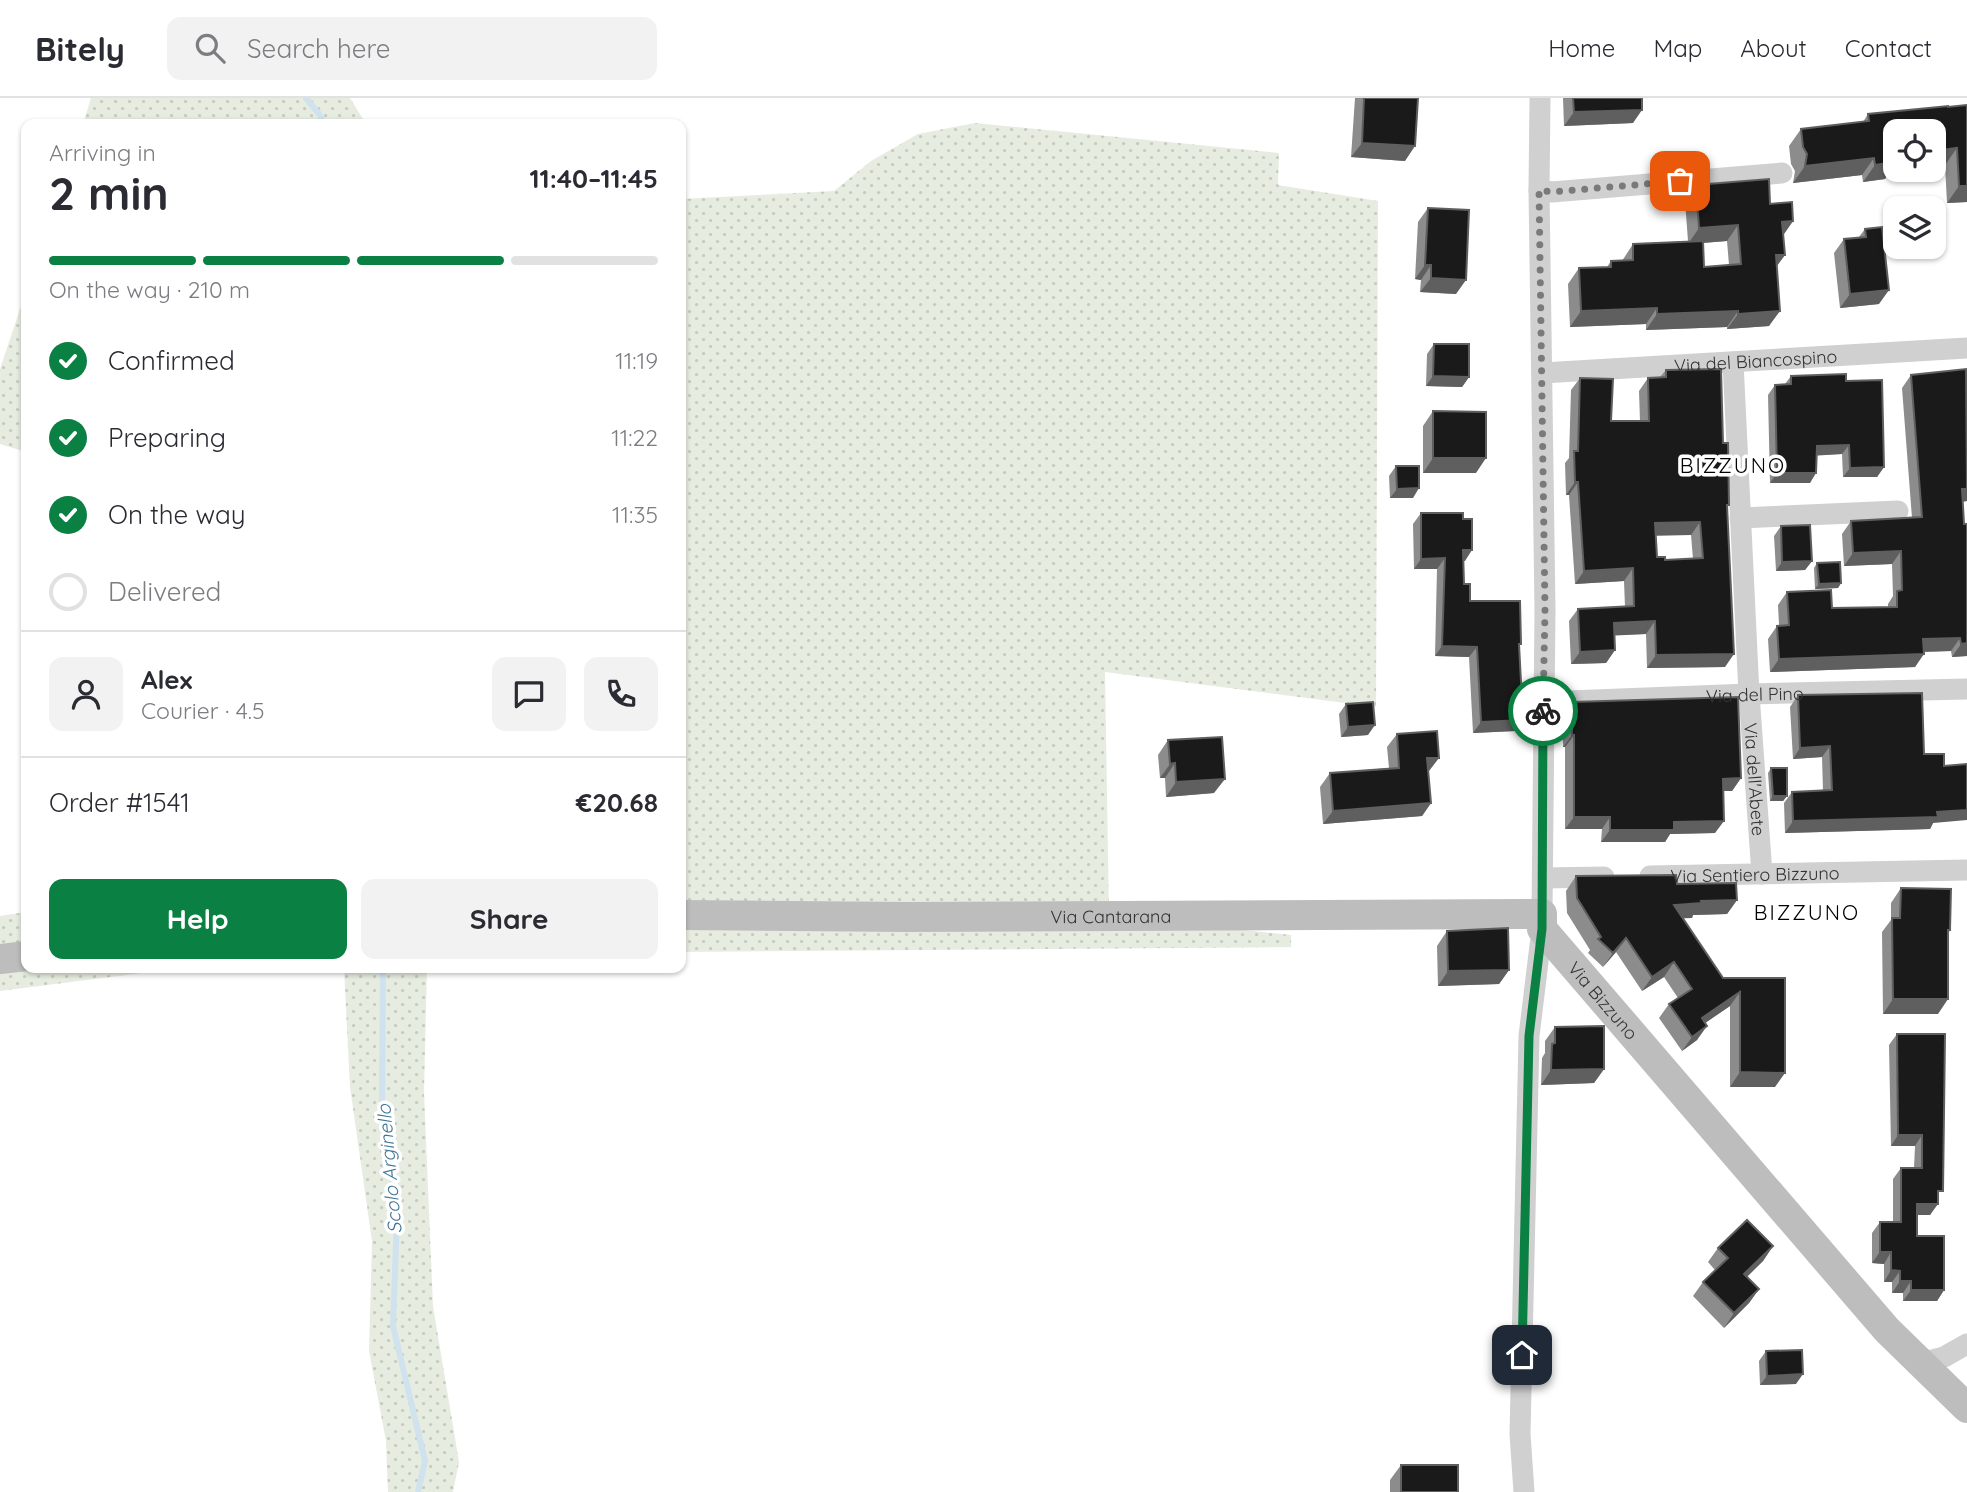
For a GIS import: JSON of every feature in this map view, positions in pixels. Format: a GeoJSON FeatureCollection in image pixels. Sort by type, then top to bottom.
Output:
{"type":"FeatureCollection","features":[{"type":"Feature","properties":{"kind":"street"},"geometry":{"type":"LineString","coordinates":[[1524,1492],[1520,1434],[1529,1036],[1542,921],[1543,878],[1545,610],[1540,98]]}},
{"type":"Feature","properties":{"kind":"street"},"geometry":{"type":"LineString","coordinates":[[1539,190],[1552,192],[1782,173]]}},
{"type":"Feature","properties":{"kind":"street","name":"Via del Biancospino"},"geometry":{"type":"LineString","coordinates":[[1542,373],[1967,348]]}},
{"type":"Feature","properties":{"kind":"street","name":"Via dell'Abete"},"geometry":{"type":"LineString","coordinates":[[1733,362],[1749,694],[1762,874]]}},
{"type":"Feature","properties":{"kind":"street"},"geometry":{"type":"LineString","coordinates":[[1740,518],[1898,511]]}},
{"type":"Feature","properties":{"kind":"street","name":"Via del Pino"},"geometry":{"type":"LineString","coordinates":[[1543,702],[1967,689]]}},
{"type":"Feature","properties":{"kind":"street","name":"Via Sentiero Bizzuno"},"geometry":{"type":"LineString","coordinates":[[1543,878],[1967,870]]}},
{"type":"Feature","properties":{"kind":"street","name":"Via Cantarana"},"geometry":{"type":"LineString","coordinates":[[686,915],[1542,921]]}},
{"type":"Feature","properties":{"kind":"street","name":"Via Bizzuno"},"geometry":{"type":"LineString","coordinates":[[1542,921],[1887,1330],[1967,1408]]}},
{"type":"Feature","properties":{"kind":"street"},"geometry":{"type":"LineString","coordinates":[[0,959],[21,957]]}},
{"type":"Feature","properties":{"kind":"street"},"geometry":{"type":"LineString","coordinates":[[1921,1363],[1944,1357],[1967,1344]]}},
{"type":"Feature","properties":{"kind":"shaded area"},"geometry":{"type":"Polygon","coordinates":[[[91,98],[350,98],[363,119],[85,119],[91,98]]]}},
{"type":"Feature","properties":{"kind":"shaded area"},"geometry":{"type":"Polygon","coordinates":[[[975,123],[1279,153],[1278,185],[1378,201],[1376,707],[1105,672],[1109,916],[1291,935],[1291,947],[686,952],[686,199],[834,191],[871,161],[918,134],[975,123]]]}},
{"type":"Feature","properties":{"kind":"shaded area"},"geometry":{"type":"Polygon","coordinates":[[[21,306],[21,450],[0,444],[0,369],[21,306]]]}},
{"type":"Feature","properties":{"kind":"shaded area"},"geometry":{"type":"Polygon","coordinates":[[[21,913],[21,973],[142,973],[0,991],[0,916],[21,913]]]}},
{"type":"Feature","properties":{"kind":"shaded area"},"geometry":{"type":"Polygon","coordinates":[[[344,973],[427,973],[424,1092],[433,1306],[459,1462],[453,1492],[388,1492],[386,1441],[369,1351],[372,1241],[350,1087],[344,973]]]}},
{"type":"Feature","properties":{"kind":"building"},"geometry":{"type":"Polygon","coordinates":[[[1364,98],[1418,98],[1415,146],[1362,143],[1364,98]]]}},
{"type":"Feature","properties":{"kind":"building"},"geometry":{"type":"Polygon","coordinates":[[[1573,98],[1642,98],[1642,110],[1574,112],[1573,98]]]}},
{"type":"Feature","properties":{"kind":"building"},"geometry":{"type":"Polygon","coordinates":[[[1967,105],[1967,186],[1959,186],[1957,148],[1946,149],[1946,119],[1883,119],[1883,164],[1875,165],[1874,158],[1805,166],[1807,154],[1803,147],[1801,129],[1869,121],[1868,114],[1967,105]]]}},
{"type":"Feature","properties":{"kind":"building"},"geometry":{"type":"Polygon","coordinates":[[[1769,179],[1770,204],[1792,202],[1793,221],[1782,222],[1785,255],[1776,255],[1780,311],[1657,314],[1657,308],[1581,311],[1579,268],[1611,267],[1611,261],[1633,260],[1633,244],[1703,241],[1704,267],[1741,264],[1738,225],[1699,228],[1696,185],[1769,179]]]}},
{"type":"Feature","properties":{"kind":"building"},"geometry":{"type":"Polygon","coordinates":[[[1428,208],[1469,210],[1466,280],[1431,278],[1431,265],[1425,265],[1428,208]]]}},
{"type":"Feature","properties":{"kind":"building"},"geometry":{"type":"Polygon","coordinates":[[[1882,227],[1883,259],[1886,259],[1889,290],[1850,294],[1844,239],[1866,237],[1865,229],[1882,227]]]}},
{"type":"Feature","properties":{"kind":"building"},"geometry":{"type":"Polygon","coordinates":[[[1434,344],[1469,344],[1469,377],[1433,376],[1434,344]]]}},
{"type":"Feature","properties":{"kind":"building"},"geometry":{"type":"Polygon","coordinates":[[[1721,369],[1723,443],[1728,443],[1727,505],[1734,654],[1656,655],[1655,621],[1614,623],[1615,650],[1580,652],[1578,609],[1634,606],[1633,568],[1584,571],[1574,451],[1578,451],[1580,378],[1613,379],[1611,421],[1649,421],[1648,378],[1666,377],[1666,370],[1721,369]],[[1700,522],[1655,523],[1657,557],[1665,557],[1665,560],[1703,558],[1700,522]]]}},
{"type":"Feature","properties":{"kind":"building"},"geometry":{"type":"Polygon","coordinates":[[[1966,369],[1967,489],[1962,489],[1964,524],[1967,524],[1967,643],[1961,644],[1960,638],[1923,639],[1924,654],[1779,659],[1777,626],[1789,625],[1787,592],[1831,590],[1832,608],[1897,607],[1897,591],[1902,590],[1901,551],[1853,553],[1851,521],[1922,517],[1911,375],[1966,369]]]}},
{"type":"Feature","properties":{"kind":"building"},"geometry":{"type":"Polygon","coordinates":[[[1846,374],[1846,381],[1882,380],[1884,467],[1850,468],[1849,445],[1817,446],[1816,473],[1777,473],[1775,385],[1791,384],[1791,376],[1846,374]]]}},
{"type":"Feature","properties":{"kind":"building"},"geometry":{"type":"Polygon","coordinates":[[[1433,411],[1486,412],[1486,458],[1433,458],[1433,411]]]}},
{"type":"Feature","properties":{"kind":"building"},"geometry":{"type":"Polygon","coordinates":[[[1396,466],[1419,466],[1419,488],[1397,489],[1396,466]]]}},
{"type":"Feature","properties":{"kind":"building"},"geometry":{"type":"Polygon","coordinates":[[[1421,513],[1463,513],[1463,519],[1472,519],[1472,550],[1463,550],[1464,584],[1470,584],[1470,601],[1520,601],[1523,720],[1481,722],[1477,647],[1442,646],[1445,558],[1421,559],[1421,513]]]}},
{"type":"Feature","properties":{"kind":"building"},"geometry":{"type":"Polygon","coordinates":[[[1810,525],[1812,561],[1782,562],[1781,526],[1810,525]]]}},
{"type":"Feature","properties":{"kind":"building"},"geometry":{"type":"Polygon","coordinates":[[[1840,562],[1841,583],[1819,584],[1817,563],[1840,562]]]}},
{"type":"Feature","properties":{"kind":"building"},"geometry":{"type":"Polygon","coordinates":[[[1922,693],[1924,754],[1944,754],[1944,766],[1967,764],[1967,810],[1937,812],[1938,817],[1793,821],[1792,792],[1832,790],[1830,746],[1800,748],[1798,695],[1922,693]]]}},
{"type":"Feature","properties":{"kind":"building"},"geometry":{"type":"Polygon","coordinates":[[[1738,697],[1741,778],[1723,779],[1724,821],[1674,822],[1674,830],[1610,830],[1610,817],[1574,817],[1572,702],[1738,697]]]}},
{"type":"Feature","properties":{"kind":"building"},"geometry":{"type":"Polygon","coordinates":[[[1373,702],[1375,725],[1348,727],[1346,704],[1373,702]]]}},
{"type":"Feature","properties":{"kind":"building"},"geometry":{"type":"Polygon","coordinates":[[[1437,731],[1439,758],[1427,758],[1431,803],[1333,811],[1330,773],[1399,768],[1397,734],[1437,731]]]}},
{"type":"Feature","properties":{"kind":"building"},"geometry":{"type":"Polygon","coordinates":[[[1222,737],[1225,779],[1176,782],[1175,763],[1170,764],[1168,740],[1222,737]]]}},
{"type":"Feature","properties":{"kind":"building"},"geometry":{"type":"Polygon","coordinates":[[[1771,768],[1787,768],[1787,796],[1773,796],[1771,768]]]}},
{"type":"Feature","properties":{"kind":"building"},"geometry":{"type":"Polygon","coordinates":[[[1676,875],[1677,884],[1736,883],[1737,900],[1674,905],[1723,978],[1785,978],[1785,1073],[1740,1072],[1740,992],[1702,1018],[1707,1026],[1692,1037],[1669,1004],[1692,989],[1674,962],[1652,977],[1626,938],[1613,953],[1598,939],[1601,937],[1577,898],[1576,876],[1676,875]]]}},
{"type":"Feature","properties":{"kind":"building"},"geometry":{"type":"Polygon","coordinates":[[[1901,888],[1951,889],[1948,999],[1893,999],[1892,918],[1900,918],[1901,888]]]}},
{"type":"Feature","properties":{"kind":"building"},"geometry":{"type":"Polygon","coordinates":[[[1508,928],[1509,970],[1448,971],[1447,931],[1508,928]]]}},
{"type":"Feature","properties":{"kind":"building"},"geometry":{"type":"Polygon","coordinates":[[[1604,1026],[1604,1069],[1551,1070],[1555,1027],[1604,1026]]]}},
{"type":"Feature","properties":{"kind":"building"},"geometry":{"type":"Polygon","coordinates":[[[1897,1034],[1945,1034],[1943,1191],[1938,1191],[1938,1204],[1917,1204],[1917,1236],[1944,1236],[1944,1290],[1911,1290],[1911,1281],[1900,1281],[1900,1271],[1891,1270],[1891,1252],[1880,1252],[1880,1222],[1901,1222],[1901,1168],[1922,1168],[1922,1135],[1898,1135],[1897,1034]]]}},
{"type":"Feature","properties":{"kind":"building"},"geometry":{"type":"Polygon","coordinates":[[[1747,1220],[1773,1246],[1744,1274],[1759,1289],[1734,1313],[1703,1282],[1728,1258],[1718,1248],[1747,1220]]]}},
{"type":"Feature","properties":{"kind":"building"},"geometry":{"type":"Polygon","coordinates":[[[1802,1350],[1803,1374],[1767,1376],[1766,1351],[1802,1350]]]}},
{"type":"Feature","properties":{"kind":"building"},"geometry":{"type":"Polygon","coordinates":[[[1401,1465],[1458,1465],[1458,1492],[1401,1492],[1401,1465]]]}},
{"type":"Feature","properties":{"kind":"waterway","name":"Scolo Arginello"},"geometry":{"type":"LineString","coordinates":[[306,98],[322,119]]}},
{"type":"Feature","properties":{"kind":"waterway","name":"Scolo Arginello"},"geometry":{"type":"LineString","coordinates":[[383,973],[382,1109],[397,1216],[393,1326],[425,1461],[418,1492]]}},
{"type":"Feature","properties":{"kind":"way so far"},"geometry":{"type":"LineString","coordinates":[[1543,711],[1545,610],[1539,190],[1552,192],[1680,181]]}},
{"type":"Feature","properties":{"kind":"district","name":"BIZZUNO"},"geometry":{"type":"Point","coordinates":[1733,465]}},
{"type":"Feature","properties":{"kind":"district","name":"BIZZUNO"},"geometry":{"type":"Point","coordinates":[1807,912]}},
{"type":"Feature","properties":{"kind":"route"},"geometry":{"type":"LineString","coordinates":[[1522,1355],[1529,1036],[1542,929],[1543,711]]}}]}
